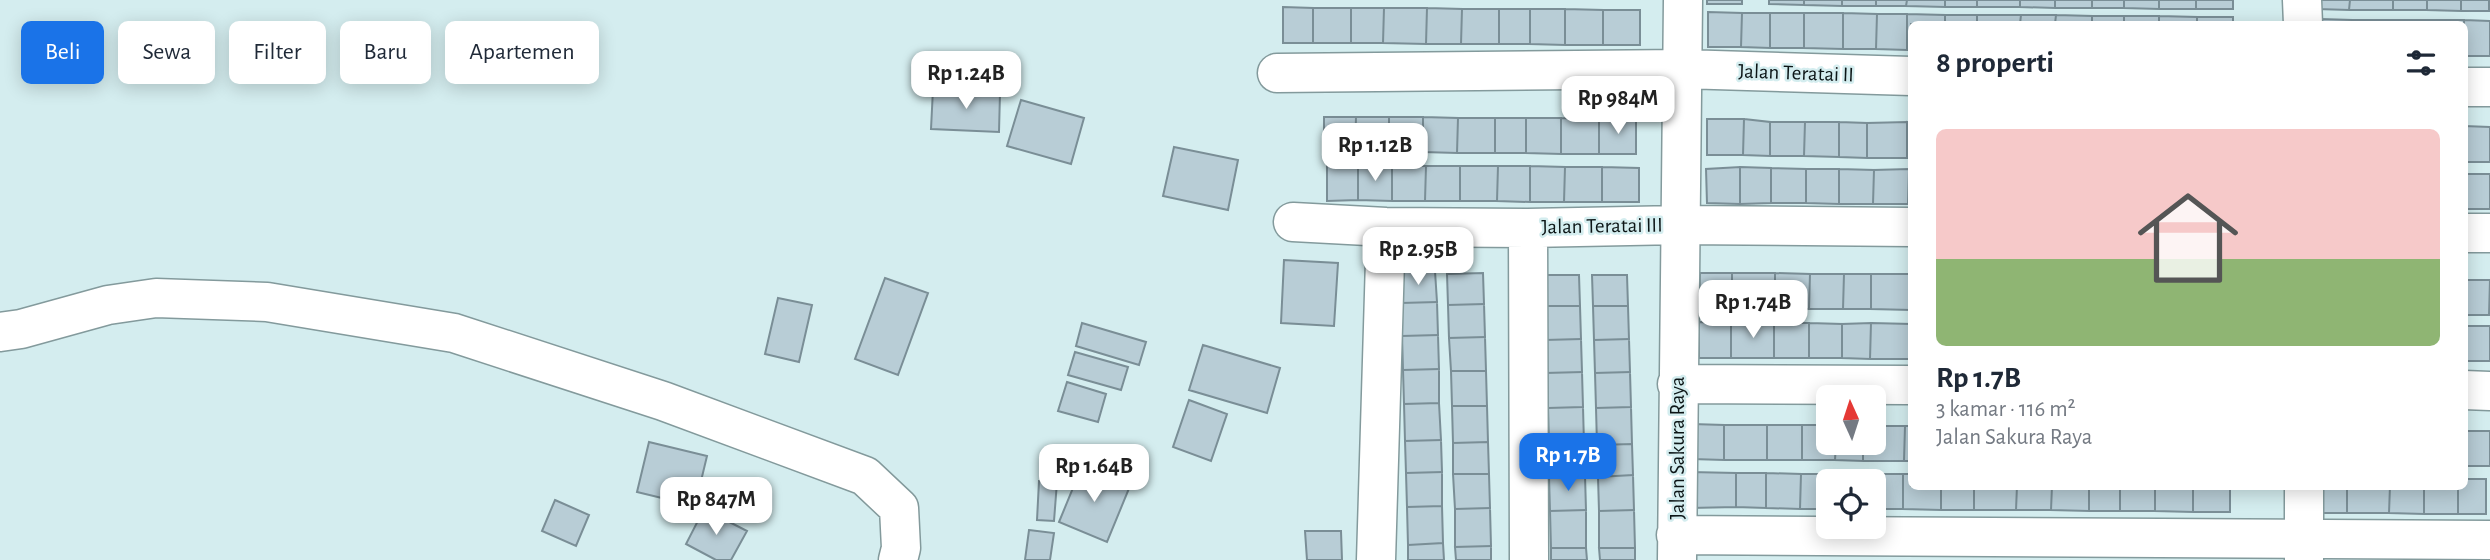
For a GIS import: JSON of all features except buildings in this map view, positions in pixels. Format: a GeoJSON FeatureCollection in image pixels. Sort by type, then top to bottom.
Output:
{"type":"FeatureCollection","features":[{"type":"Feature","properties":{"kind":"street","name":"Jalan Sakura Raya"},"geometry":{"type":"LineString","coordinates":[[1677,548],[1683,0]]}},
{"type":"Feature","properties":{"kind":"street"},"geometry":{"type":"LineString","coordinates":[[2302,0],[2303,21]]}},
{"type":"Feature","properties":{"kind":"street","name":"Jalan Teratai II"},"geometry":{"type":"LineString","coordinates":[[1277,73],[1682,69],[1908,76]]}},
{"type":"Feature","properties":{"kind":"street"},"geometry":{"type":"LineString","coordinates":[[2468,87],[2490,87]]}},
{"type":"Feature","properties":{"kind":"street","name":"Jalan Teratai III"},"geometry":{"type":"LineString","coordinates":[[1293,222],[1386,227],[1908,227]]}},
{"type":"Feature","properties":{"kind":"street"},"geometry":{"type":"LineString","coordinates":[[1376,560],[1386,227]]}},
{"type":"Feature","properties":{"kind":"street"},"geometry":{"type":"LineString","coordinates":[[1528,228],[1529,560]]}},
{"type":"Feature","properties":{"kind":"street"},"geometry":{"type":"LineString","coordinates":[[2468,233],[2490,233]]}},
{"type":"Feature","properties":{"kind":"street"},"geometry":{"type":"LineString","coordinates":[[0,332],[21,329],[108,305],[156,298],[267,302],[454,333],[663,401],[865,476],[899,508],[901,548],[898,560]]}},
{"type":"Feature","properties":{"kind":"street"},"geometry":{"type":"LineString","coordinates":[[1677,384],[1908,385]]}},
{"type":"Feature","properties":{"kind":"street"},"geometry":{"type":"LineString","coordinates":[[2468,390],[2490,391]]}},
{"type":"Feature","properties":{"kind":"street"},"geometry":{"type":"LineString","coordinates":[[2304,490],[2304,550]]}},
{"type":"Feature","properties":{"kind":"street"},"geometry":{"type":"LineString","coordinates":[[1677,548],[2304,550],[2490,540]]}}]}
